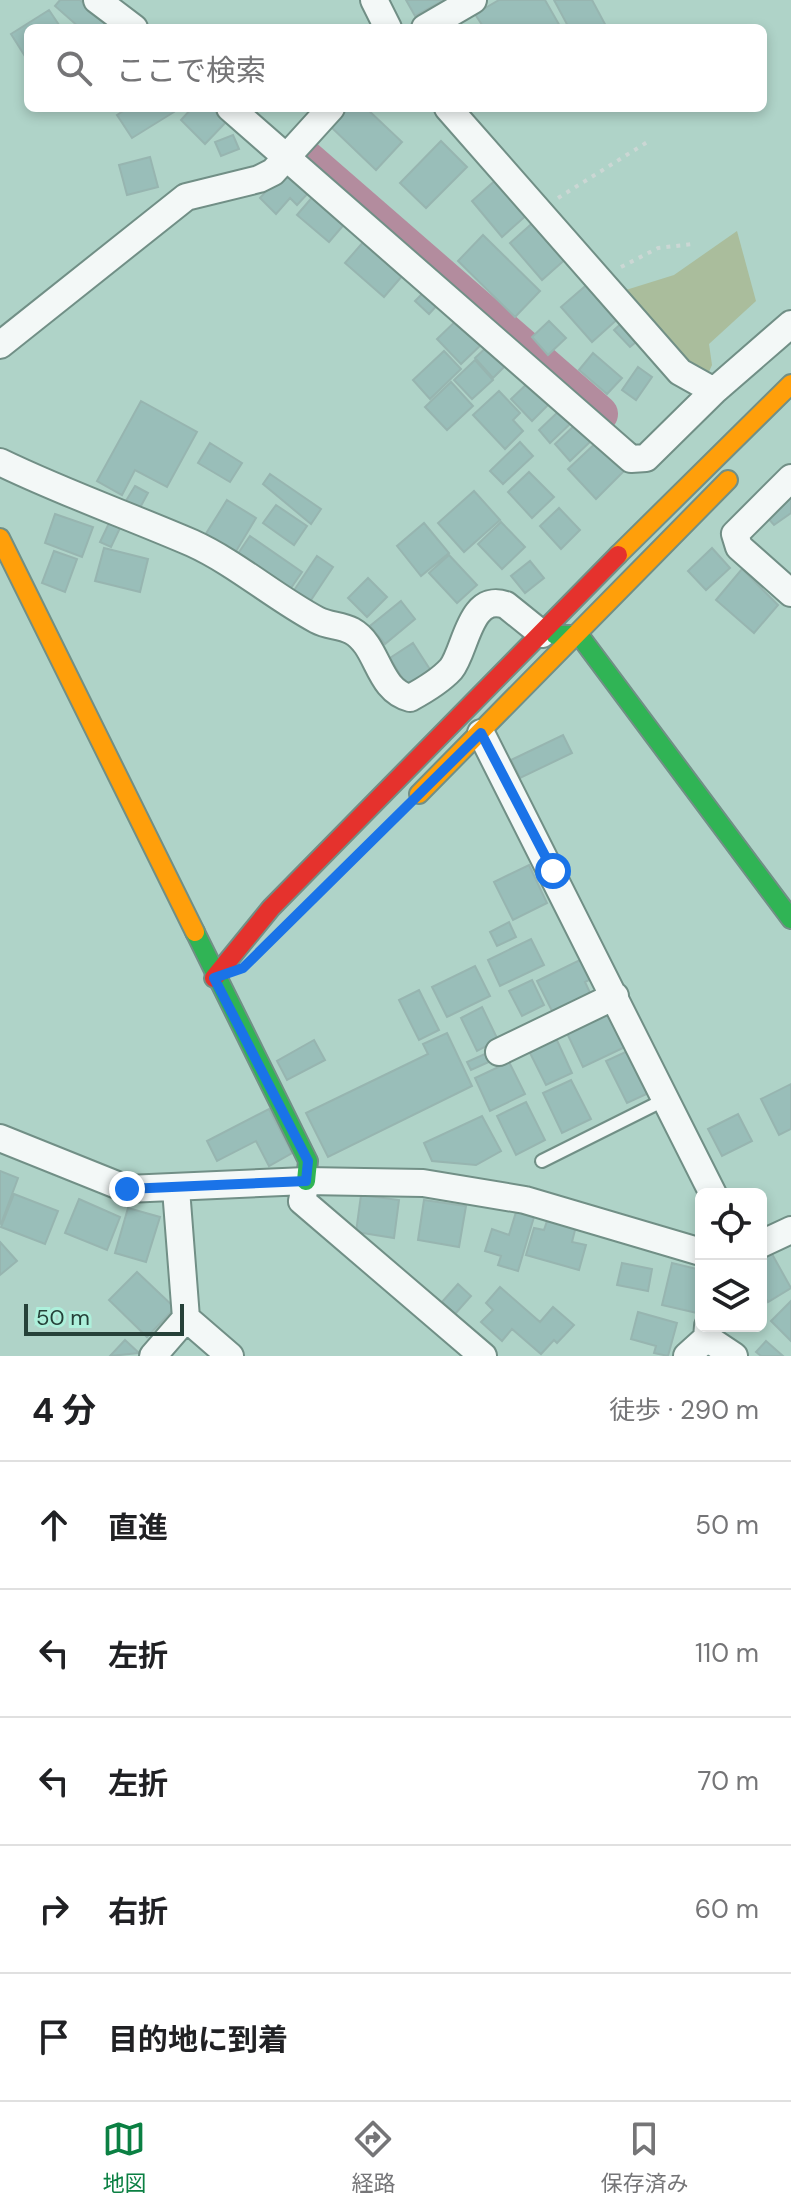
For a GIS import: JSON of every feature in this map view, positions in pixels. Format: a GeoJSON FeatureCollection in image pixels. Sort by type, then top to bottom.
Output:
{"type":"FeatureCollection","features":[{"type":"Feature","properties":{"kind":"street"},"geometry":{"type":"LineString","coordinates":[[97,0],[129,24]]}},
{"type":"Feature","properties":{"kind":"street"},"geometry":{"type":"LineString","coordinates":[[374,0],[386,24]]}},
{"type":"Feature","properties":{"kind":"street"},"geometry":{"type":"LineString","coordinates":[[431,24],[467,1]]}},
{"type":"Feature","properties":{"kind":"street"},"geometry":{"type":"LineString","coordinates":[[236,112],[294,150],[631,459],[646,458],[714,391],[791,324]]}},
{"type":"Feature","properties":{"kind":"street"},"geometry":{"type":"LineString","coordinates":[[0,345],[186,197],[259,179],[273,172],[327,112]]}},
{"type":"Feature","properties":{"kind":"street"},"geometry":{"type":"LineString","coordinates":[[452,112],[680,372],[714,391]]}},
{"type":"Feature","properties":{"kind":"street"},"geometry":{"type":"LineString","coordinates":[[214,978],[238,941],[349,834],[663,508],[791,384]]}},
{"type":"Feature","properties":{"kind":"street"},"geometry":{"type":"LineString","coordinates":[[0,462],[73,498],[194,545],[318,621],[348,629],[358,635],[393,690],[403,696],[410,698],[420,693],[451,669],[473,617],[490,605],[506,605],[542,634],[579,635]]}},
{"type":"Feature","properties":{"kind":"street"},"geometry":{"type":"LineString","coordinates":[[406,807],[579,635],[746,462]]}},
{"type":"Feature","properties":{"kind":"street"},"geometry":{"type":"LineString","coordinates":[[791,478],[735,534],[739,547],[791,593]]}},
{"type":"Feature","properties":{"kind":"street"},"geometry":{"type":"LineString","coordinates":[[0,538],[214,978],[308,1161],[302,1201],[483,1356]]}},
{"type":"Feature","properties":{"kind":"street"},"geometry":{"type":"LineString","coordinates":[[579,635],[791,919]]}},
{"type":"Feature","properties":{"kind":"street"},"geometry":{"type":"LineString","coordinates":[[481,733],[710,1188]]}},
{"type":"Feature","properties":{"kind":"street"},"geometry":{"type":"LineString","coordinates":[[214,978],[243,968],[265,946]]}},
{"type":"Feature","properties":{"kind":"street"},"geometry":{"type":"LineString","coordinates":[[499,1052],[615,996]]}},
{"type":"Feature","properties":{"kind":"street"},"geometry":{"type":"LineString","coordinates":[[0,1138],[127,1189],[306,1181],[423,1183],[525,1200],[695,1250]]}},
{"type":"Feature","properties":{"kind":"street"},"geometry":{"type":"LineString","coordinates":[[176,1189],[186,1318],[230,1356]]}},
{"type":"Feature","properties":{"kind":"street"},"geometry":{"type":"LineString","coordinates":[[767,1241],[791,1230]]}},
{"type":"Feature","properties":{"kind":"street"},"geometry":{"type":"LineString","coordinates":[[153,1356],[186,1318]]}},
{"type":"Feature","properties":{"kind":"street"},"geometry":{"type":"LineString","coordinates":[[687,1356],[708,1332],[734,1356]]}},
{"type":"Feature","properties":{"kind":"lane"},"geometry":{"type":"LineString","coordinates":[[542,1161],[666,1099]]}},
{"type":"Feature","properties":{"kind":"path"},"geometry":{"type":"LineString","coordinates":[[539,210],[649,141]]}},
{"type":"Feature","properties":{"kind":"path"},"geometry":{"type":"LineString","coordinates":[[595,273],[625,266],[658,248],[693,244]]}},
{"type":"Feature","properties":{"kind":"green space"},"geometry":{"type":"Polygon","coordinates":[[[737,231],[756,301],[709,344],[712,365],[708,374],[685,361],[613,294],[674,275],[737,231]]]}},
{"type":"Feature","properties":{"kind":"building"},"geometry":{"type":"Polygon","coordinates":[[[60,0],[80,0],[107,24],[75,24],[55,6],[60,0]]]}},
{"type":"Feature","properties":{"kind":"building"},"geometry":{"type":"Polygon","coordinates":[[[406,0],[444,0],[415,16],[406,0]]]}},
{"type":"Feature","properties":{"kind":"building"},"geometry":{"type":"Polygon","coordinates":[[[499,0],[545,0],[559,24],[481,24],[475,14],[499,0]]]}},
{"type":"Feature","properties":{"kind":"building"},"geometry":{"type":"Polygon","coordinates":[[[554,0],[592,0],[605,24],[567,24],[554,0]]]}},
{"type":"Feature","properties":{"kind":"building"},"geometry":{"type":"Polygon","coordinates":[[[49,10],[58,24],[27,24],[49,10]]]}},
{"type":"Feature","properties":{"kind":"building"},"geometry":{"type":"Polygon","coordinates":[[[24,26],[24,55],[11,34],[24,26]]]}},
{"type":"Feature","properties":{"kind":"building"},"geometry":{"type":"Polygon","coordinates":[[[122,112],[174,112],[132,138],[117,115],[122,112]]]}},
{"type":"Feature","properties":{"kind":"building"},"geometry":{"type":"Polygon","coordinates":[[[188,112],[218,112],[227,121],[205,144],[181,120],[188,112]]]}},
{"type":"Feature","properties":{"kind":"building"},"geometry":{"type":"Polygon","coordinates":[[[343,112],[370,112],[402,142],[376,170],[330,126],[343,112]]]}},
{"type":"Feature","properties":{"kind":"building"},"geometry":{"type":"Polygon","coordinates":[[[233,135],[239,149],[221,156],[215,142],[233,135]]]}},
{"type":"Feature","properties":{"kind":"building"},"geometry":{"type":"Polygon","coordinates":[[[441,141],[467,167],[426,208],[400,183],[441,141]]]}},
{"type":"Feature","properties":{"kind":"building"},"geometry":{"type":"Polygon","coordinates":[[[150,157],[158,187],[127,195],[119,165],[150,157]]]}},
{"type":"Feature","properties":{"kind":"building"},"geometry":{"type":"Polygon","coordinates":[[[286,169],[310,191],[297,205],[290,198],[276,214],[260,198],[286,169]]]}},
{"type":"Feature","properties":{"kind":"building"},"geometry":{"type":"Polygon","coordinates":[[[498,178],[529,213],[502,237],[472,201],[498,178]]]}},
{"type":"Feature","properties":{"kind":"building"},"geometry":{"type":"Polygon","coordinates":[[[315,194],[347,221],[329,242],[297,215],[315,194]]]}},
{"type":"Feature","properties":{"kind":"building"},"geometry":{"type":"Polygon","coordinates":[[[536,220],[569,256],[542,280],[510,243],[536,220]]]}},
{"type":"Feature","properties":{"kind":"building"},"geometry":{"type":"Polygon","coordinates":[[[483,235],[540,291],[515,317],[458,261],[483,235]]]}},
{"type":"Feature","properties":{"kind":"building"},"geometry":{"type":"Polygon","coordinates":[[[365,240],[403,275],[384,297],[345,263],[365,240]]]}},
{"type":"Feature","properties":{"kind":"building"},"geometry":{"type":"Polygon","coordinates":[[[590,282],[621,316],[592,342],[561,307],[590,282]]]}},
{"type":"Feature","properties":{"kind":"building"},"geometry":{"type":"Polygon","coordinates":[[[427,289],[440,302],[429,314],[415,301],[427,289]]]}},
{"type":"Feature","properties":{"kind":"building"},"geometry":{"type":"Polygon","coordinates":[[[460,317],[484,342],[461,364],[437,339],[460,317]]]}},
{"type":"Feature","properties":{"kind":"building"},"geometry":{"type":"Polygon","coordinates":[[[625,320],[641,338],[630,347],[614,330],[625,320]]]}},
{"type":"Feature","properties":{"kind":"building"},"geometry":{"type":"Polygon","coordinates":[[[549,321],[566,338],[548,355],[532,337],[549,321]]]}},
{"type":"Feature","properties":{"kind":"building"},"geometry":{"type":"Polygon","coordinates":[[[491,343],[509,362],[493,378],[475,358],[491,343]]]}},
{"type":"Feature","properties":{"kind":"building"},"geometry":{"type":"Polygon","coordinates":[[[444,351],[461,369],[430,399],[413,380],[444,351]]]}},
{"type":"Feature","properties":{"kind":"building"},"geometry":{"type":"Polygon","coordinates":[[[593,353],[622,378],[607,394],[579,370],[593,353]]]}},
{"type":"Feature","properties":{"kind":"building"},"geometry":{"type":"Polygon","coordinates":[[[475,360],[493,380],[472,399],[454,380],[475,360]]]}},
{"type":"Feature","properties":{"kind":"building"},"geometry":{"type":"Polygon","coordinates":[[[638,367],[652,377],[636,400],[622,390],[638,367]]]}},
{"type":"Feature","properties":{"kind":"building"},"geometry":{"type":"Polygon","coordinates":[[[531,380],[551,402],[532,421],[511,399],[531,380]]]}},
{"type":"Feature","properties":{"kind":"building"},"geometry":{"type":"Polygon","coordinates":[[[451,382],[473,406],[447,430],[425,407],[451,382]]]}},
{"type":"Feature","properties":{"kind":"building"},"geometry":{"type":"Polygon","coordinates":[[[499,391],[520,413],[513,420],[523,431],[505,449],[473,415],[499,391]]]}},
{"type":"Feature","properties":{"kind":"building"},"geometry":{"type":"Polygon","coordinates":[[[141,401],[197,432],[167,487],[135,470],[122,495],[97,481],[141,401]]]}},
{"type":"Feature","properties":{"kind":"building"},"geometry":{"type":"Polygon","coordinates":[[[560,410],[572,422],[550,443],[539,430],[560,410]]]}},
{"type":"Feature","properties":{"kind":"building"},"geometry":{"type":"Polygon","coordinates":[[[577,423],[593,439],[570,461],[555,444],[577,423]]]}},
{"type":"Feature","properties":{"kind":"building"},"geometry":{"type":"Polygon","coordinates":[[[599,440],[626,469],[596,499],[568,469],[599,440]]]}},
{"type":"Feature","properties":{"kind":"building"},"geometry":{"type":"Polygon","coordinates":[[[520,442],[533,456],[503,484],[490,471],[520,442]]]}},
{"type":"Feature","properties":{"kind":"building"},"geometry":{"type":"Polygon","coordinates":[[[210,443],[242,463],[230,482],[198,463],[210,443]]]}},
{"type":"Feature","properties":{"kind":"building"},"geometry":{"type":"Polygon","coordinates":[[[529,472],[554,497],[532,518],[508,492],[529,472]]]}},
{"type":"Feature","properties":{"kind":"building"},"geometry":{"type":"Polygon","coordinates":[[[270,474],[321,509],[311,524],[263,484],[270,474]]]}},
{"type":"Feature","properties":{"kind":"building"},"geometry":{"type":"Polygon","coordinates":[[[135,486],[148,493],[135,517],[121,509],[135,486]]]}},
{"type":"Feature","properties":{"kind":"building"},"geometry":{"type":"Polygon","coordinates":[[[474,491],[500,520],[464,552],[438,523],[474,491]]]}},
{"type":"Feature","properties":{"kind":"building"},"geometry":{"type":"Polygon","coordinates":[[[791,495],[791,513],[774,525],[767,517],[791,495]]]}},
{"type":"Feature","properties":{"kind":"building"},"geometry":{"type":"Polygon","coordinates":[[[227,500],[256,518],[232,558],[202,540],[227,500]]]}},
{"type":"Feature","properties":{"kind":"building"},"geometry":{"type":"Polygon","coordinates":[[[276,505],[307,526],[294,545],[263,523],[276,505]]]}},
{"type":"Feature","properties":{"kind":"building"},"geometry":{"type":"Polygon","coordinates":[[[559,508],[580,530],[561,549],[540,526],[559,508]]]}},
{"type":"Feature","properties":{"kind":"building"},"geometry":{"type":"Polygon","coordinates":[[[55,514],[93,527],[82,557],[45,543],[55,514]]]}},
{"type":"Feature","properties":{"kind":"building"},"geometry":{"type":"Polygon","coordinates":[[[110,521],[121,526],[111,547],[100,542],[110,521]]]}},
{"type":"Feature","properties":{"kind":"building"},"geometry":{"type":"Polygon","coordinates":[[[501,522],[525,547],[502,569],[478,544],[501,522]]]}},
{"type":"Feature","properties":{"kind":"building"},"geometry":{"type":"Polygon","coordinates":[[[424,523],[449,553],[421,576],[397,546],[424,523]]]}},
{"type":"Feature","properties":{"kind":"building"},"geometry":{"type":"Polygon","coordinates":[[[250,536],[302,572],[284,598],[233,561],[250,536]]]}},
{"type":"Feature","properties":{"kind":"building"},"geometry":{"type":"Polygon","coordinates":[[[104,548],[148,559],[140,592],[95,581],[104,548]]]}},
{"type":"Feature","properties":{"kind":"building"},"geometry":{"type":"Polygon","coordinates":[[[712,548],[730,568],[706,590],[688,571],[712,548]]]}},
{"type":"Feature","properties":{"kind":"building"},"geometry":{"type":"Polygon","coordinates":[[[54,551],[77,559],[65,592],[42,583],[54,551]]]}},
{"type":"Feature","properties":{"kind":"building"},"geometry":{"type":"Polygon","coordinates":[[[449,555],[477,585],[457,603],[429,573],[449,555]]]}},
{"type":"Feature","properties":{"kind":"building"},"geometry":{"type":"Polygon","coordinates":[[[317,556],[333,567],[305,609],[289,598],[317,556]]]}},
{"type":"Feature","properties":{"kind":"building"},"geometry":{"type":"Polygon","coordinates":[[[530,561],[544,578],[525,593],[511,576],[530,561]]]}},
{"type":"Feature","properties":{"kind":"building"},"geometry":{"type":"Polygon","coordinates":[[[742,569],[778,605],[754,633],[716,600],[742,569]]]}},
{"type":"Feature","properties":{"kind":"building"},"geometry":{"type":"Polygon","coordinates":[[[368,578],[387,597],[367,617],[348,598],[368,578]]]}},
{"type":"Feature","properties":{"kind":"building"},"geometry":{"type":"Polygon","coordinates":[[[401,601],[415,619],[385,644],[370,626],[401,601]]]}},
{"type":"Feature","properties":{"kind":"building"},"geometry":{"type":"Polygon","coordinates":[[[413,643],[431,671],[407,686],[390,658],[413,643]]]}},
{"type":"Feature","properties":{"kind":"building"},"geometry":{"type":"Polygon","coordinates":[[[563,735],[572,753],[520,778],[511,760],[563,735]]]}},
{"type":"Feature","properties":{"kind":"building"},"geometry":{"type":"Polygon","coordinates":[[[529,865],[547,903],[513,920],[494,882],[529,865]]]}},
{"type":"Feature","properties":{"kind":"building"},"geometry":{"type":"Polygon","coordinates":[[[509,922],[516,937],[497,946],[490,932],[509,922]]]}},
{"type":"Feature","properties":{"kind":"building"},"geometry":{"type":"Polygon","coordinates":[[[531,939],[544,965],[500,986],[488,960],[531,939]]]}},
{"type":"Feature","properties":{"kind":"building"},"geometry":{"type":"Polygon","coordinates":[[[586,957],[595,977],[585,982],[592,997],[554,1015],[537,981],[586,957]]]}},
{"type":"Feature","properties":{"kind":"building"},"geometry":{"type":"Polygon","coordinates":[[[475,966],[490,996],[447,1017],[432,987],[475,966]]]}},
{"type":"Feature","properties":{"kind":"building"},"geometry":{"type":"Polygon","coordinates":[[[532,980],[544,1005],[522,1016],[509,991],[532,980]]]}},
{"type":"Feature","properties":{"kind":"building"},"geometry":{"type":"Polygon","coordinates":[[[419,990],[439,1030],[419,1040],[399,1000],[419,990]]]}},
{"type":"Feature","properties":{"kind":"building"},"geometry":{"type":"Polygon","coordinates":[[[482,1007],[498,1040],[477,1051],[461,1018],[482,1007]]]}},
{"type":"Feature","properties":{"kind":"building"},"geometry":{"type":"Polygon","coordinates":[[[606,1010],[625,1047],[583,1067],[565,1029],[606,1010]]]}},
{"type":"Feature","properties":{"kind":"building"},"geometry":{"type":"Polygon","coordinates":[[[447,1033],[472,1086],[328,1157],[306,1113],[428,1054],[423,1044],[447,1033]]]}},
{"type":"Feature","properties":{"kind":"building"},"geometry":{"type":"Polygon","coordinates":[[[555,1036],[572,1073],[546,1085],[528,1049],[555,1036]]]}},
{"type":"Feature","properties":{"kind":"building"},"geometry":{"type":"Polygon","coordinates":[[[314,1040],[325,1060],[287,1080],[277,1061],[314,1040]]]}},
{"type":"Feature","properties":{"kind":"building"},"geometry":{"type":"Polygon","coordinates":[[[632,1049],[653,1091],[627,1103],[606,1061],[632,1049]]]}},
{"type":"Feature","properties":{"kind":"building"},"geometry":{"type":"Polygon","coordinates":[[[487,1053],[491,1061],[471,1070],[467,1062],[487,1053]]]}},
{"type":"Feature","properties":{"kind":"building"},"geometry":{"type":"Polygon","coordinates":[[[509,1062],[525,1094],[490,1111],[475,1078],[509,1062]]]}},
{"type":"Feature","properties":{"kind":"building"},"geometry":{"type":"Polygon","coordinates":[[[571,1080],[591,1119],[562,1133],[543,1093],[571,1080]]]}},
{"type":"Feature","properties":{"kind":"building"},"geometry":{"type":"Polygon","coordinates":[[[791,1084],[791,1129],[779,1135],[761,1099],[791,1084]]]}},
{"type":"Feature","properties":{"kind":"building"},"geometry":{"type":"Polygon","coordinates":[[[526,1102],[545,1140],[516,1155],[497,1116],[526,1102]]]}},
{"type":"Feature","properties":{"kind":"building"},"geometry":{"type":"Polygon","coordinates":[[[269,1109],[292,1153],[269,1166],[256,1141],[217,1161],[207,1141],[269,1109]]]}},
{"type":"Feature","properties":{"kind":"building"},"geometry":{"type":"Polygon","coordinates":[[[738,1114],[752,1141],[722,1156],[708,1129],[738,1114]]]}},
{"type":"Feature","properties":{"kind":"building"},"geometry":{"type":"Polygon","coordinates":[[[482,1116],[501,1151],[476,1165],[432,1161],[424,1143],[482,1116]]]}},
{"type":"Feature","properties":{"kind":"building"},"geometry":{"type":"Polygon","coordinates":[[[0,1171],[18,1178],[1,1224],[0,1223],[0,1171]]]}},
{"type":"Feature","properties":{"kind":"building"},"geometry":{"type":"Polygon","coordinates":[[[14,1194],[58,1211],[45,1244],[1,1227],[14,1194]]]}},
{"type":"Feature","properties":{"kind":"building"},"geometry":{"type":"Polygon","coordinates":[[[361,1195],[399,1200],[394,1238],[356,1232],[361,1195]]]}},
{"type":"Feature","properties":{"kind":"building"},"geometry":{"type":"Polygon","coordinates":[[[79,1199],[120,1217],[107,1250],[65,1233],[79,1199]]]}},
{"type":"Feature","properties":{"kind":"building"},"geometry":{"type":"Polygon","coordinates":[[[424,1200],[466,1206],[459,1247],[418,1240],[424,1200]]]}},
{"type":"Feature","properties":{"kind":"building"},"geometry":{"type":"Polygon","coordinates":[[[128,1208],[160,1217],[146,1262],[115,1253],[128,1208]]]}},
{"type":"Feature","properties":{"kind":"building"},"geometry":{"type":"Polygon","coordinates":[[[516,1212],[534,1217],[518,1271],[498,1265],[501,1256],[485,1251],[492,1229],[509,1235],[516,1212]]]}},
{"type":"Feature","properties":{"kind":"building"},"geometry":{"type":"Polygon","coordinates":[[[548,1218],[576,1226],[572,1242],[586,1245],[579,1270],[526,1255],[534,1228],[544,1230],[548,1218]]]}},
{"type":"Feature","properties":{"kind":"building"},"geometry":{"type":"Polygon","coordinates":[[[0,1242],[17,1261],[0,1275],[0,1242]]]}},
{"type":"Feature","properties":{"kind":"building"},"geometry":{"type":"Polygon","coordinates":[[[772,1254],[791,1288],[768,1302],[767,1300],[767,1257],[772,1254]]]}},
{"type":"Feature","properties":{"kind":"building"},"geometry":{"type":"Polygon","coordinates":[[[622,1263],[652,1269],[648,1291],[617,1285],[622,1263]]]}},
{"type":"Feature","properties":{"kind":"building"},"geometry":{"type":"Polygon","coordinates":[[[672,1263],[695,1269],[695,1313],[662,1305],[672,1263]]]}},
{"type":"Feature","properties":{"kind":"building"},"geometry":{"type":"Polygon","coordinates":[[[137,1272],[175,1308],[147,1337],[109,1300],[137,1272]]]}},
{"type":"Feature","properties":{"kind":"building"},"geometry":{"type":"Polygon","coordinates":[[[458,1284],[471,1296],[455,1314],[442,1302],[458,1284]]]}},
{"type":"Feature","properties":{"kind":"building"},"geometry":{"type":"Polygon","coordinates":[[[500,1287],[540,1322],[553,1307],[574,1325],[541,1354],[512,1329],[502,1341],[481,1322],[493,1310],[486,1303],[500,1287]]]}},
{"type":"Feature","properties":{"kind":"building"},"geometry":{"type":"Polygon","coordinates":[[[791,1301],[791,1341],[771,1321],[791,1301]]]}},
{"type":"Feature","properties":{"kind":"building"},"geometry":{"type":"Polygon","coordinates":[[[638,1312],[677,1323],[668,1356],[654,1353],[656,1346],[631,1339],[638,1312]]]}},
{"type":"Feature","properties":{"kind":"building"},"geometry":{"type":"Polygon","coordinates":[[[125,1340],[139,1353],[110,1356],[125,1340]]]}},
{"type":"Feature","properties":{"kind":"building"},"geometry":{"type":"Polygon","coordinates":[[[766,1341],[783,1356],[761,1356],[756,1352],[766,1341]]]}},
{"type":"Feature","properties":{"kind":"waterway"},"geometry":{"type":"LineString","coordinates":[[299,153],[599,414]]}},
{"type":"Feature","properties":{"kind":"traffic: fast"},"geometry":{"type":"LineString","coordinates":[[555,635],[579,635],[791,919]]}},
{"type":"Feature","properties":{"kind":"traffic: fast"},"geometry":{"type":"LineString","coordinates":[[195,932],[308,1161],[306,1181]]}},
{"type":"Feature","properties":{"kind":"traffic: slow"},"geometry":{"type":"LineString","coordinates":[[618,555],[791,384]]}},
{"type":"Feature","properties":{"kind":"traffic: slow"},"geometry":{"type":"LineString","coordinates":[[419,794],[728,480]]}},
{"type":"Feature","properties":{"kind":"traffic: slow"},"geometry":{"type":"LineString","coordinates":[[0,538],[195,932]]}},
{"type":"Feature","properties":{"kind":"traffic: jam"},"geometry":{"type":"LineString","coordinates":[[214,978],[271,908],[618,555]]}},
{"type":"Feature","properties":{"kind":"route"},"geometry":{"type":"LineString","coordinates":[[127,1189],[306,1181],[308,1161],[214,978],[243,968],[481,733],[553,871]]}}]}
